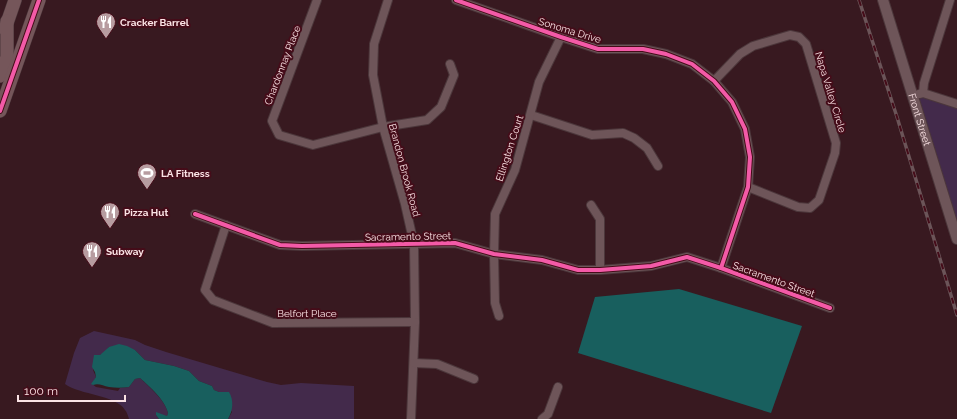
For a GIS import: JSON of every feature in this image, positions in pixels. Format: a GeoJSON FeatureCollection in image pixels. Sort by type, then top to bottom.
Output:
{"type":"FeatureCollection","features":[{"type":"Feature","properties":{"kind":"highway"},"geometry":{"type":"LineString","coordinates":[[0,42],[15,0]]}},
{"type":"Feature","properties":{"kind":"highway"},"geometry":{"type":"LineString","coordinates":[[0,112],[40,0]]}},
{"type":"Feature","properties":{"kind":"highway"},"geometry":{"type":"LineString","coordinates":[[0,76],[7,57],[7,21]]}},
{"type":"Feature","properties":{"kind":"street","name":"Chardonnay Place"},"geometry":{"type":"LineString","coordinates":[[317,0],[272,121],[278,135],[313,145],[383,127],[427,120],[441,107],[454,75],[450,64]]}},
{"type":"Feature","properties":{"kind":"street","name":"Brandon Brook Road"},"geometry":{"type":"LineString","coordinates":[[388,0],[374,44],[373,75],[383,127],[405,204],[414,244],[415,322],[411,419]]}},
{"type":"Feature","properties":{"kind":"street","name":"Sonoma Drive"},"geometry":{"type":"LineString","coordinates":[[456,0],[598,49],[642,49],[666,54],[692,64],[714,81],[732,102],[745,129],[750,157],[748,187],[721,268]]}},
{"type":"Feature","properties":{"kind":"street","name":"Front Street"},"geometry":{"type":"LineString","coordinates":[[883,0],[912,96],[954,223],[957,239]]}},
{"type":"Feature","properties":{"kind":"street"},"geometry":{"type":"LineString","coordinates":[[923,93],[924,83],[950,0]]}},
{"type":"Feature","properties":{"kind":"street","name":"Napa Valley Circle"},"geometry":{"type":"LineString","coordinates":[[714,81],[740,54],[753,46],[790,35],[799,37],[806,44],[836,143],[835,153],[819,200],[810,208],[798,207],[748,187]]}},
{"type":"Feature","properties":{"kind":"street","name":"Ellington Court"},"geometry":{"type":"LineString","coordinates":[[499,316],[495,303],[495,214],[515,170],[539,82],[561,37]]}},
{"type":"Feature","properties":{"kind":"street"},"geometry":{"type":"LineString","coordinates":[[912,96],[923,93],[957,104]]}},
{"type":"Feature","properties":{"kind":"street"},"geometry":{"type":"LineString","coordinates":[[531,115],[592,135],[623,133],[634,138],[647,148],[658,166]]}},
{"type":"Feature","properties":{"kind":"street"},"geometry":{"type":"LineString","coordinates":[[591,205],[600,219],[600,270]]}},
{"type":"Feature","properties":{"kind":"street","name":"Sacramento Street"},"geometry":{"type":"LineString","coordinates":[[195,214],[280,245],[302,246],[455,243],[494,254],[542,260],[578,270],[600,270],[651,266],[687,257],[830,308]]}},
{"type":"Feature","properties":{"kind":"street","name":"Belfort Place"},"geometry":{"type":"LineString","coordinates":[[226,225],[205,290],[213,300],[273,323],[415,322]]}},
{"type":"Feature","properties":{"kind":"street"},"geometry":{"type":"LineString","coordinates":[[414,363],[437,364],[474,378]]}},
{"type":"Feature","properties":{"kind":"street"},"geometry":{"type":"LineString","coordinates":[[542,419],[548,414],[558,387]]}},
{"type":"Feature","properties":{"kind":"shaded area"},"geometry":{"type":"Polygon","coordinates":[[[917,98],[927,98],[957,108],[957,220],[955,219],[917,98]]]}},
{"type":"Feature","properties":{"kind":"shaded area"},"geometry":{"type":"Polygon","coordinates":[[[94,331],[135,340],[166,352],[281,385],[301,383],[354,386],[354,419],[228,419],[232,412],[219,392],[214,390],[212,386],[199,381],[189,371],[174,366],[145,360],[135,350],[109,347],[100,355],[93,370],[96,377],[92,384],[96,387],[118,391],[120,388],[129,387],[135,379],[140,378],[164,403],[168,413],[167,416],[156,415],[159,419],[129,419],[125,410],[114,401],[79,391],[65,384],[80,338],[94,331]]]}},
{"type":"Feature","properties":{"kind":"water"},"geometry":{"type":"Polygon","coordinates":[[[679,289],[802,326],[771,413],[578,353],[595,297],[679,289]]]}},
{"type":"Feature","properties":{"kind":"water"},"geometry":{"type":"Polygon","coordinates":[[[119,344],[135,350],[145,360],[174,366],[189,371],[199,381],[212,386],[214,390],[219,392],[229,392],[232,398],[232,406],[228,419],[159,419],[156,412],[167,416],[168,413],[164,403],[140,378],[135,379],[129,387],[119,388],[91,384],[96,377],[92,367],[94,355],[100,355],[109,347],[119,344]]]}},
{"type":"Feature","properties":{"kind":"railway"},"geometry":{"type":"LineString","coordinates":[[859,0],[897,117],[957,315]]}},
{"type":"Feature","properties":{"kind":"cycle path"},"geometry":{"type":"LineString","coordinates":[[0,111],[39,0]]}},
{"type":"Feature","properties":{"kind":"cycle path"},"geometry":{"type":"LineString","coordinates":[[456,0],[598,49],[643,49],[666,54],[692,64],[714,81],[732,102],[745,129],[750,157],[748,187],[721,268]]}},
{"type":"Feature","properties":{"kind":"cycle path"},"geometry":{"type":"LineString","coordinates":[[195,214],[280,245],[302,246],[455,243],[494,254],[542,260],[578,270],[600,270],[651,266],[687,257],[830,308]]}},
{"type":"Feature","properties":{"kind":"place","name":"Cracker Barrel"},"geometry":{"type":"Point","coordinates":[106,39]}},
{"type":"Feature","properties":{"kind":"place","name":"LA Fitness"},"geometry":{"type":"Point","coordinates":[147,190]}},
{"type":"Feature","properties":{"kind":"place","name":"Pizza Hut"},"geometry":{"type":"Point","coordinates":[110,229]}},
{"type":"Feature","properties":{"kind":"place","name":"Subway"},"geometry":{"type":"Point","coordinates":[92,268]}}]}
